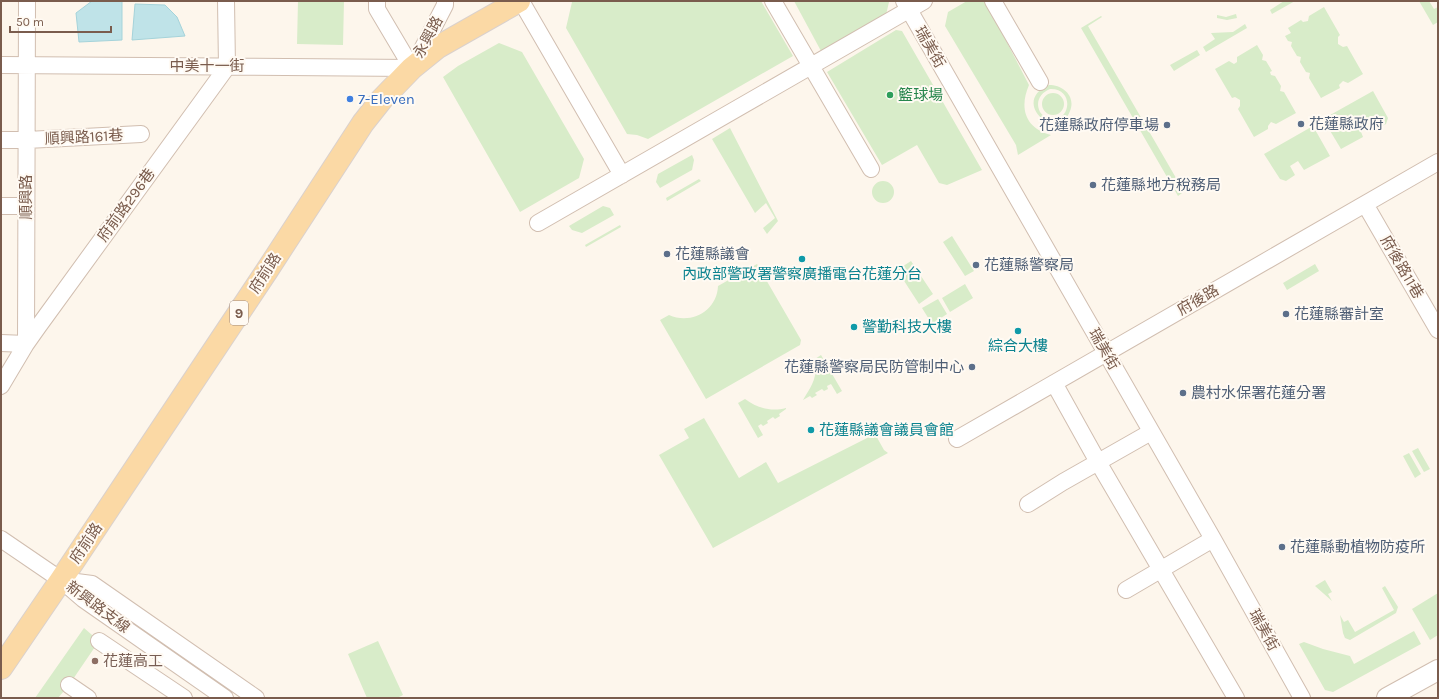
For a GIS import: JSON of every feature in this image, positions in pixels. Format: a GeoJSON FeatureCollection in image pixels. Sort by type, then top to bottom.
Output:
{"type":"FeatureCollection","features":[{"type":"Feature","properties":{"kind":"main road","name":"府前路"},"geometry":{"type":"LineString","coordinates":[[1,668],[266,272],[362,123],[382,99],[412,68],[438,47],[520,1]]}},
{"type":"Feature","properties":{"kind":"street","name":"順興路"},"geometry":{"type":"LineString","coordinates":[[26,344],[27,1]]}},
{"type":"Feature","properties":{"kind":"street"},"geometry":{"type":"LineString","coordinates":[[226,1],[227,67]]}},
{"type":"Feature","properties":{"kind":"street","name":"永興路"},"geometry":{"type":"LineString","coordinates":[[377,1],[377,9],[412,68]]}},
{"type":"Feature","properties":{"kind":"street","name":"永興路"},"geometry":{"type":"LineString","coordinates":[[412,68],[445,6],[445,1]]}},
{"type":"Feature","properties":{"kind":"street"},"geometry":{"type":"LineString","coordinates":[[520,1],[622,175]]}},
{"type":"Feature","properties":{"kind":"street"},"geometry":{"type":"LineString","coordinates":[[773,1],[871,169]]}},
{"type":"Feature","properties":{"kind":"street"},"geometry":{"type":"LineString","coordinates":[[538,223],[811,66],[906,5],[924,1]]}},
{"type":"Feature","properties":{"kind":"street"},"geometry":{"type":"LineString","coordinates":[[993,1],[1040,82]]}},
{"type":"Feature","properties":{"kind":"street","name":"瑞美街"},"geometry":{"type":"LineString","coordinates":[[906,5],[1213,539],[1302,698]]}},
{"type":"Feature","properties":{"kind":"street","name":"中美十一街"},"geometry":{"type":"LineString","coordinates":[[1,65],[412,68]]}},
{"type":"Feature","properties":{"kind":"street","name":"府前路296巷"},"geometry":{"type":"LineString","coordinates":[[26,344],[227,67]]}},
{"type":"Feature","properties":{"kind":"street","name":"順興路161巷"},"geometry":{"type":"LineString","coordinates":[[1,140],[140,134]]}},
{"type":"Feature","properties":{"kind":"street","name":"府後路"},"geometry":{"type":"LineString","coordinates":[[957,438],[1438,162]]}},
{"type":"Feature","properties":{"kind":"street","name":"府後路11巷"},"geometry":{"type":"LineString","coordinates":[[1365,204],[1438,330]]}},
{"type":"Feature","properties":{"kind":"street"},"geometry":{"type":"LineString","coordinates":[[1,206],[26,206]]}},
{"type":"Feature","properties":{"kind":"street"},"geometry":{"type":"LineString","coordinates":[[1,343],[26,344],[1,386]]}},
{"type":"Feature","properties":{"kind":"street"},"geometry":{"type":"LineString","coordinates":[[1054,383],[1098,462],[1236,698]]}},
{"type":"Feature","properties":{"kind":"street"},"geometry":{"type":"LineString","coordinates":[[1028,504],[1063,482],[1151,432]]}},
{"type":"Feature","properties":{"kind":"street"},"geometry":{"type":"LineString","coordinates":[[1,539],[61,580]]}},
{"type":"Feature","properties":{"kind":"street"},"geometry":{"type":"LineString","coordinates":[[1126,590],[1213,539]]}},
{"type":"Feature","properties":{"kind":"street","name":"新興路支線"},"geometry":{"type":"LineString","coordinates":[[61,580],[83,599],[225,698]]}},
{"type":"Feature","properties":{"kind":"street","name":"新興路支線"},"geometry":{"type":"LineString","coordinates":[[61,580],[92,584],[256,698]]}},
{"type":"Feature","properties":{"kind":"street"},"geometry":{"type":"LineString","coordinates":[[99,641],[184,698]]}},
{"type":"Feature","properties":{"kind":"street"},"geometry":{"type":"LineString","coordinates":[[1387,698],[1438,670]]}},
{"type":"Feature","properties":{"kind":"street"},"geometry":{"type":"LineString","coordinates":[[69,685],[88,698]]}},
{"type":"Feature","properties":{"kind":"green space"},"geometry":{"type":"Polygon","coordinates":[[[298,1],[344,1],[343,45],[297,44],[298,1]]]}},
{"type":"Feature","properties":{"kind":"green space"},"geometry":{"type":"Polygon","coordinates":[[[761,1],[793,56],[648,139],[637,135],[627,134],[566,28],[572,2],[761,1]]]}},
{"type":"Feature","properties":{"kind":"green space"},"geometry":{"type":"Polygon","coordinates":[[[794,1],[889,2],[886,15],[821,51],[794,1]]]}},
{"type":"Feature","properties":{"kind":"green space"},"geometry":{"type":"Polygon","coordinates":[[[967,1],[986,2],[1029,85],[1025,102],[1026,116],[1035,127],[1042,132],[1051,135],[1018,155],[1016,145],[945,26],[948,12],[967,1]]]}},
{"type":"Feature","properties":{"kind":"green space"},"geometry":{"type":"Polygon","coordinates":[[[1284,1],[1295,1],[1272,14],[1270,10],[1284,1]]]}},
{"type":"Feature","properties":{"kind":"green space"},"geometry":{"type":"Polygon","coordinates":[[[1419,1],[1429,1],[1434,9],[1438,7],[1438,22],[1433,25],[1419,1]]]}},
{"type":"Feature","properties":{"kind":"green space"},"geometry":{"type":"Polygon","coordinates":[[[1324,7],[1340,35],[1338,37],[1338,44],[1343,47],[1347,46],[1363,74],[1348,83],[1343,81],[1339,85],[1340,88],[1321,98],[1309,78],[1310,73],[1306,72],[1300,62],[1301,57],[1297,56],[1291,46],[1292,42],[1288,41],[1285,36],[1291,33],[1288,28],[1301,20],[1303,22],[1308,21],[1309,16],[1324,7]]]}},
{"type":"Feature","properties":{"kind":"green space"},"geometry":{"type":"Polygon","coordinates":[[[1236,14],[1237,18],[1227,20],[1217,18],[1217,15],[1226,17],[1236,14]]]}},
{"type":"Feature","properties":{"kind":"green space"},"geometry":{"type":"Polygon","coordinates":[[[1101,16],[1102,17],[1088,26],[1183,190],[1178,196],[1081,28],[1101,16]]]}},
{"type":"Feature","properties":{"kind":"green space"},"geometry":{"type":"Polygon","coordinates":[[[1245,24],[1247,28],[1206,52],[1203,47],[1215,39],[1211,33],[1233,32],[1245,24]]]}},
{"type":"Feature","properties":{"kind":"green space"},"geometry":{"type":"Polygon","coordinates":[[[896,30],[902,31],[982,170],[947,185],[939,183],[917,145],[882,165],[827,72],[896,30]]]}},
{"type":"Feature","properties":{"kind":"green space"},"geometry":{"type":"Polygon","coordinates":[[[499,43],[522,52],[584,159],[579,178],[520,212],[443,77],[458,66],[499,43]]]}},
{"type":"Feature","properties":{"kind":"green space"},"geometry":{"type":"Polygon","coordinates":[[[1257,45],[1263,55],[1262,60],[1266,61],[1272,71],[1270,72],[1271,75],[1275,76],[1281,86],[1280,91],[1284,92],[1296,113],[1276,124],[1271,122],[1268,129],[1254,137],[1238,109],[1240,106],[1240,100],[1235,97],[1232,98],[1215,69],[1229,61],[1234,64],[1237,62],[1237,57],[1257,45]]]}},
{"type":"Feature","properties":{"kind":"green space"},"geometry":{"type":"Polygon","coordinates":[[[1197,50],[1200,55],[1174,71],[1170,65],[1197,50]]]}},
{"type":"Feature","properties":{"kind":"green space"},"geometry":{"type":"Polygon","coordinates":[[[1049,85],[1059,87],[1067,92],[1070,96],[1071,106],[1070,111],[1064,120],[1056,123],[1048,122],[1040,117],[1035,109],[1034,101],[1038,92],[1049,85]],[[1050,89],[1046,91],[1041,95],[1038,101],[1040,112],[1050,119],[1057,119],[1066,111],[1067,99],[1064,94],[1058,90],[1050,89]]]}},
{"type":"Feature","properties":{"kind":"green space"},"geometry":{"type":"Polygon","coordinates":[[[1373,91],[1388,118],[1386,124],[1376,129],[1371,120],[1362,124],[1365,130],[1361,132],[1363,137],[1341,149],[1323,119],[1373,91]]]}},
{"type":"Feature","properties":{"kind":"green space"},"geometry":{"type":"Polygon","coordinates":[[[1053,93],[1057,94],[1063,100],[1063,108],[1057,114],[1053,115],[1049,114],[1043,108],[1042,104],[1043,100],[1049,94],[1053,93]]]}},
{"type":"Feature","properties":{"kind":"green space"},"geometry":{"type":"Polygon","coordinates":[[[1313,126],[1330,156],[1304,170],[1298,161],[1290,166],[1295,175],[1286,181],[1280,179],[1264,154],[1313,126]]]}},
{"type":"Feature","properties":{"kind":"green space"},"geometry":{"type":"Polygon","coordinates":[[[730,128],[778,221],[767,234],[763,228],[775,218],[766,203],[755,213],[712,139],[730,128]]]}},
{"type":"Feature","properties":{"kind":"green space"},"geometry":{"type":"Polygon","coordinates":[[[692,155],[694,160],[692,170],[660,188],[656,182],[658,174],[692,155]]]}},
{"type":"Feature","properties":{"kind":"green space"},"geometry":{"type":"Polygon","coordinates":[[[699,179],[701,181],[667,201],[666,198],[699,179]]]}},
{"type":"Feature","properties":{"kind":"green space"},"geometry":{"type":"Polygon","coordinates":[[[883,181],[891,184],[894,192],[891,200],[883,203],[875,200],[872,192],[875,184],[883,181]]]}},
{"type":"Feature","properties":{"kind":"green space"},"geometry":{"type":"Polygon","coordinates":[[[603,206],[610,208],[614,215],[582,233],[572,230],[569,226],[603,206]]]}},
{"type":"Feature","properties":{"kind":"green space"},"geometry":{"type":"Polygon","coordinates":[[[620,225],[621,227],[586,247],[585,245],[620,225]]]}},
{"type":"Feature","properties":{"kind":"green space"},"geometry":{"type":"Polygon","coordinates":[[[952,236],[974,271],[965,276],[943,242],[952,236]]]}},
{"type":"Feature","properties":{"kind":"green space"},"geometry":{"type":"Polygon","coordinates":[[[911,261],[933,294],[919,304],[897,270],[911,261]]]}},
{"type":"Feature","properties":{"kind":"green space"},"geometry":{"type":"Polygon","coordinates":[[[757,264],[801,340],[800,345],[706,399],[660,320],[669,315],[677,318],[686,318],[701,314],[708,309],[713,302],[717,295],[718,286],[757,264]]]}},
{"type":"Feature","properties":{"kind":"green space"},"geometry":{"type":"Polygon","coordinates":[[[1315,264],[1319,271],[1287,290],[1283,283],[1315,264]]]}},
{"type":"Feature","properties":{"kind":"green space"},"geometry":{"type":"Polygon","coordinates":[[[965,284],[973,298],[950,312],[942,298],[965,284]]]}},
{"type":"Feature","properties":{"kind":"green space"},"geometry":{"type":"Polygon","coordinates":[[[938,299],[947,314],[932,324],[922,308],[938,299]]]}},
{"type":"Feature","properties":{"kind":"green space"},"geometry":{"type":"Polygon","coordinates":[[[821,355],[842,391],[837,394],[831,384],[827,386],[828,389],[824,391],[822,389],[815,393],[817,395],[812,398],[810,396],[803,400],[812,385],[815,376],[815,359],[821,355]]]}},
{"type":"Feature","properties":{"kind":"green space"},"geometry":{"type":"Polygon","coordinates":[[[745,399],[754,405],[764,408],[775,410],[786,409],[779,414],[780,416],[775,419],[773,417],[763,426],[761,424],[758,426],[763,435],[758,438],[738,403],[745,399]]]}},
{"type":"Feature","properties":{"kind":"green space"},"geometry":{"type":"Polygon","coordinates":[[[704,418],[739,478],[766,462],[778,483],[875,434],[884,450],[888,453],[713,548],[659,455],[689,438],[684,429],[704,418]]]}},
{"type":"Feature","properties":{"kind":"green space"},"geometry":{"type":"Polygon","coordinates":[[[1418,448],[1430,469],[1424,472],[1412,451],[1418,448]]]}},
{"type":"Feature","properties":{"kind":"green space"},"geometry":{"type":"Polygon","coordinates":[[[1409,453],[1421,474],[1415,478],[1403,456],[1409,453]]]}},
{"type":"Feature","properties":{"kind":"green space"},"geometry":{"type":"Polygon","coordinates":[[[1325,580],[1332,592],[1328,594],[1332,601],[1315,586],[1325,580]]]}},
{"type":"Feature","properties":{"kind":"green space"},"geometry":{"type":"Polygon","coordinates":[[[1385,586],[1398,607],[1396,613],[1350,640],[1345,638],[1340,615],[1344,622],[1348,620],[1355,632],[1394,610],[1382,588],[1385,586]]]}},
{"type":"Feature","properties":{"kind":"green space"},"geometry":{"type":"Polygon","coordinates":[[[1438,593],[1438,635],[1430,640],[1412,609],[1438,593]]]}},
{"type":"Feature","properties":{"kind":"green space"},"geometry":{"type":"Polygon","coordinates":[[[84,628],[99,641],[69,685],[58,698],[35,698],[84,628]]]}},
{"type":"Feature","properties":{"kind":"green space"},"geometry":{"type":"Polygon","coordinates":[[[1414,631],[1421,644],[1333,692],[1325,690],[1299,644],[1304,642],[1350,656],[1354,664],[1414,631]]]}},
{"type":"Feature","properties":{"kind":"green space"},"geometry":{"type":"Polygon","coordinates":[[[378,641],[403,695],[397,698],[367,698],[348,654],[378,641]]]}},
{"type":"Feature","properties":{"kind":"water"},"geometry":{"type":"Polygon","coordinates":[[[92,1],[122,1],[122,40],[79,42],[76,13],[92,1]]]}},
{"type":"Feature","properties":{"kind":"water"},"geometry":{"type":"Polygon","coordinates":[[[135,4],[165,5],[177,17],[185,36],[132,40],[135,4]]]}},
{"type":"Feature","properties":{"kind":"place","name":"籃球場"},"geometry":{"type":"Point","coordinates":[890,95]}},
{"type":"Feature","properties":{"kind":"place","name":"7-Eleven"},"geometry":{"type":"Point","coordinates":[350,99]}},
{"type":"Feature","properties":{"kind":"place","name":"花蓮縣政府"},"geometry":{"type":"Point","coordinates":[1301,124]}},
{"type":"Feature","properties":{"kind":"place","name":"花蓮縣政府停車場"},"geometry":{"type":"Point","coordinates":[1167,125]}},
{"type":"Feature","properties":{"kind":"place","name":"花蓮縣地方稅務局"},"geometry":{"type":"Point","coordinates":[1093,185]}},
{"type":"Feature","properties":{"kind":"place","name":"花蓮縣議會"},"geometry":{"type":"Point","coordinates":[667,254]}},
{"type":"Feature","properties":{"kind":"place","name":"內政部警政署警察廣播電台花蓮分台"},"geometry":{"type":"Point","coordinates":[802,259]}},
{"type":"Feature","properties":{"kind":"place","name":"花蓮縣警察局"},"geometry":{"type":"Point","coordinates":[976,265]}},
{"type":"Feature","properties":{"kind":"place","name":"花蓮縣審計室"},"geometry":{"type":"Point","coordinates":[1286,314]}},
{"type":"Feature","properties":{"kind":"place","name":"警勤科技大樓"},"geometry":{"type":"Point","coordinates":[854,327]}},
{"type":"Feature","properties":{"kind":"place","name":"綜合大樓"},"geometry":{"type":"Point","coordinates":[1018,331]}},
{"type":"Feature","properties":{"kind":"place","name":"花蓮縣警察局民防管制中心"},"geometry":{"type":"Point","coordinates":[972,367]}},
{"type":"Feature","properties":{"kind":"place","name":"農村水保署花蓮分署"},"geometry":{"type":"Point","coordinates":[1183,393]}},
{"type":"Feature","properties":{"kind":"place","name":"花蓮縣議會議員會館"},"geometry":{"type":"Point","coordinates":[811,430]}},
{"type":"Feature","properties":{"kind":"place","name":"花蓮縣動植物防疫所"},"geometry":{"type":"Point","coordinates":[1282,547]}},
{"type":"Feature","properties":{"kind":"place","name":"花蓮高工"},"geometry":{"type":"Point","coordinates":[95,661]}}]}
